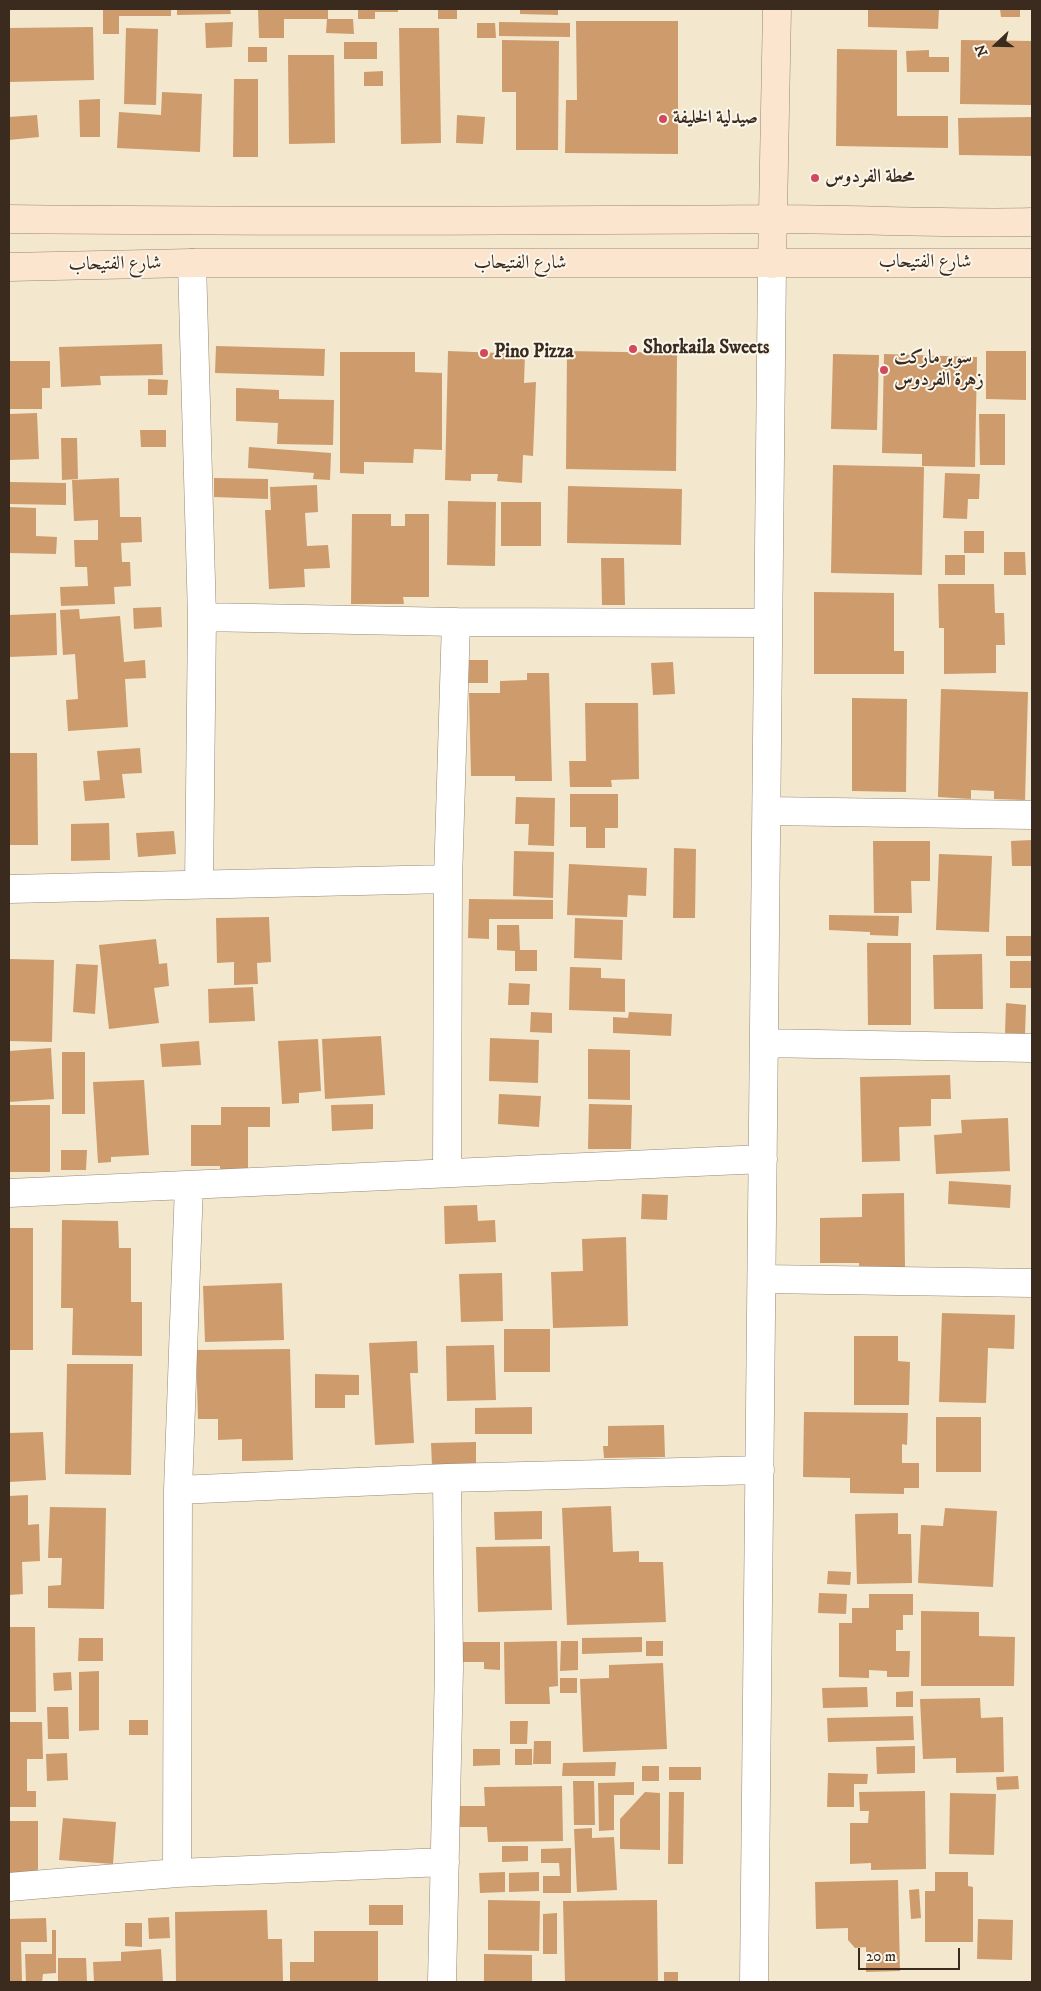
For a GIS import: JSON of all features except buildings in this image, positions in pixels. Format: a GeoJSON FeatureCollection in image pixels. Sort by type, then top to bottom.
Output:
{"type":"FeatureCollection","features":[{"type":"Feature","properties":{"kind":"main road"},"geometry":{"type":"LineString","coordinates":[[772,264],[777,9]]}},
{"type":"Feature","properties":{"kind":"main road","name":"شارع الفتيحاب"},"geometry":{"type":"LineString","coordinates":[[16,219],[405,222],[773,220],[960,224],[1032,222]]}},
{"type":"Feature","properties":{"kind":"main road","name":"شارع الفتيحاب"},"geometry":{"type":"LineString","coordinates":[[9,267],[192,263],[1032,263]]}},
{"type":"Feature","properties":{"kind":"street"},"geometry":{"type":"LineString","coordinates":[[192,263],[202,617],[199,884]]}},
{"type":"Feature","properties":{"kind":"street"},"geometry":{"type":"LineString","coordinates":[[754,1982],[772,264]]}},
{"type":"Feature","properties":{"kind":"street"},"geometry":{"type":"LineString","coordinates":[[202,617],[456,622],[768,623]]}},
{"type":"Feature","properties":{"kind":"street"},"geometry":{"type":"LineString","coordinates":[[447,1173],[448,879],[456,622]]}},
{"type":"Feature","properties":{"kind":"street"},"geometry":{"type":"LineString","coordinates":[[767,812],[1032,815]]}},
{"type":"Feature","properties":{"kind":"street"},"geometry":{"type":"LineString","coordinates":[[9,890],[448,879]]}},
{"type":"Feature","properties":{"kind":"street"},"geometry":{"type":"LineString","coordinates":[[764,1043],[1032,1048]]}},
{"type":"Feature","properties":{"kind":"street"},"geometry":{"type":"LineString","coordinates":[[9,1193],[763,1159]]}},
{"type":"Feature","properties":{"kind":"street"},"geometry":{"type":"LineString","coordinates":[[177,1873],[178,1490],[189,1185]]}},
{"type":"Feature","properties":{"kind":"street"},"geometry":{"type":"LineString","coordinates":[[762,1279],[1032,1283]]}},
{"type":"Feature","properties":{"kind":"street"},"geometry":{"type":"LineString","coordinates":[[178,1490],[447,1478],[760,1470]]}},
{"type":"Feature","properties":{"kind":"street"},"geometry":{"type":"LineString","coordinates":[[442,1982],[449,1668],[447,1478]]}},
{"type":"Feature","properties":{"kind":"street"},"geometry":{"type":"LineString","coordinates":[[9,1887],[177,1873],[445,1862]]}},
{"type":"Feature","properties":{"kind":"place","name":"صيدلية الخليفة"},"geometry":{"type":"Point","coordinates":[663,119]}},
{"type":"Feature","properties":{"kind":"place","name":"محطة الفردوس"},"geometry":{"type":"Point","coordinates":[815,178]}},
{"type":"Feature","properties":{"kind":"place","name":"Shorkaila Sweets"},"geometry":{"type":"Point","coordinates":[633,349]}},
{"type":"Feature","properties":{"kind":"place","name":"Pino Pizza"},"geometry":{"type":"Point","coordinates":[484,353]}},
{"type":"Feature","properties":{"kind":"place","name":"سوبر ماركت زهرة الفردوس"},"geometry":{"type":"Point","coordinates":[884,370]}}]}
